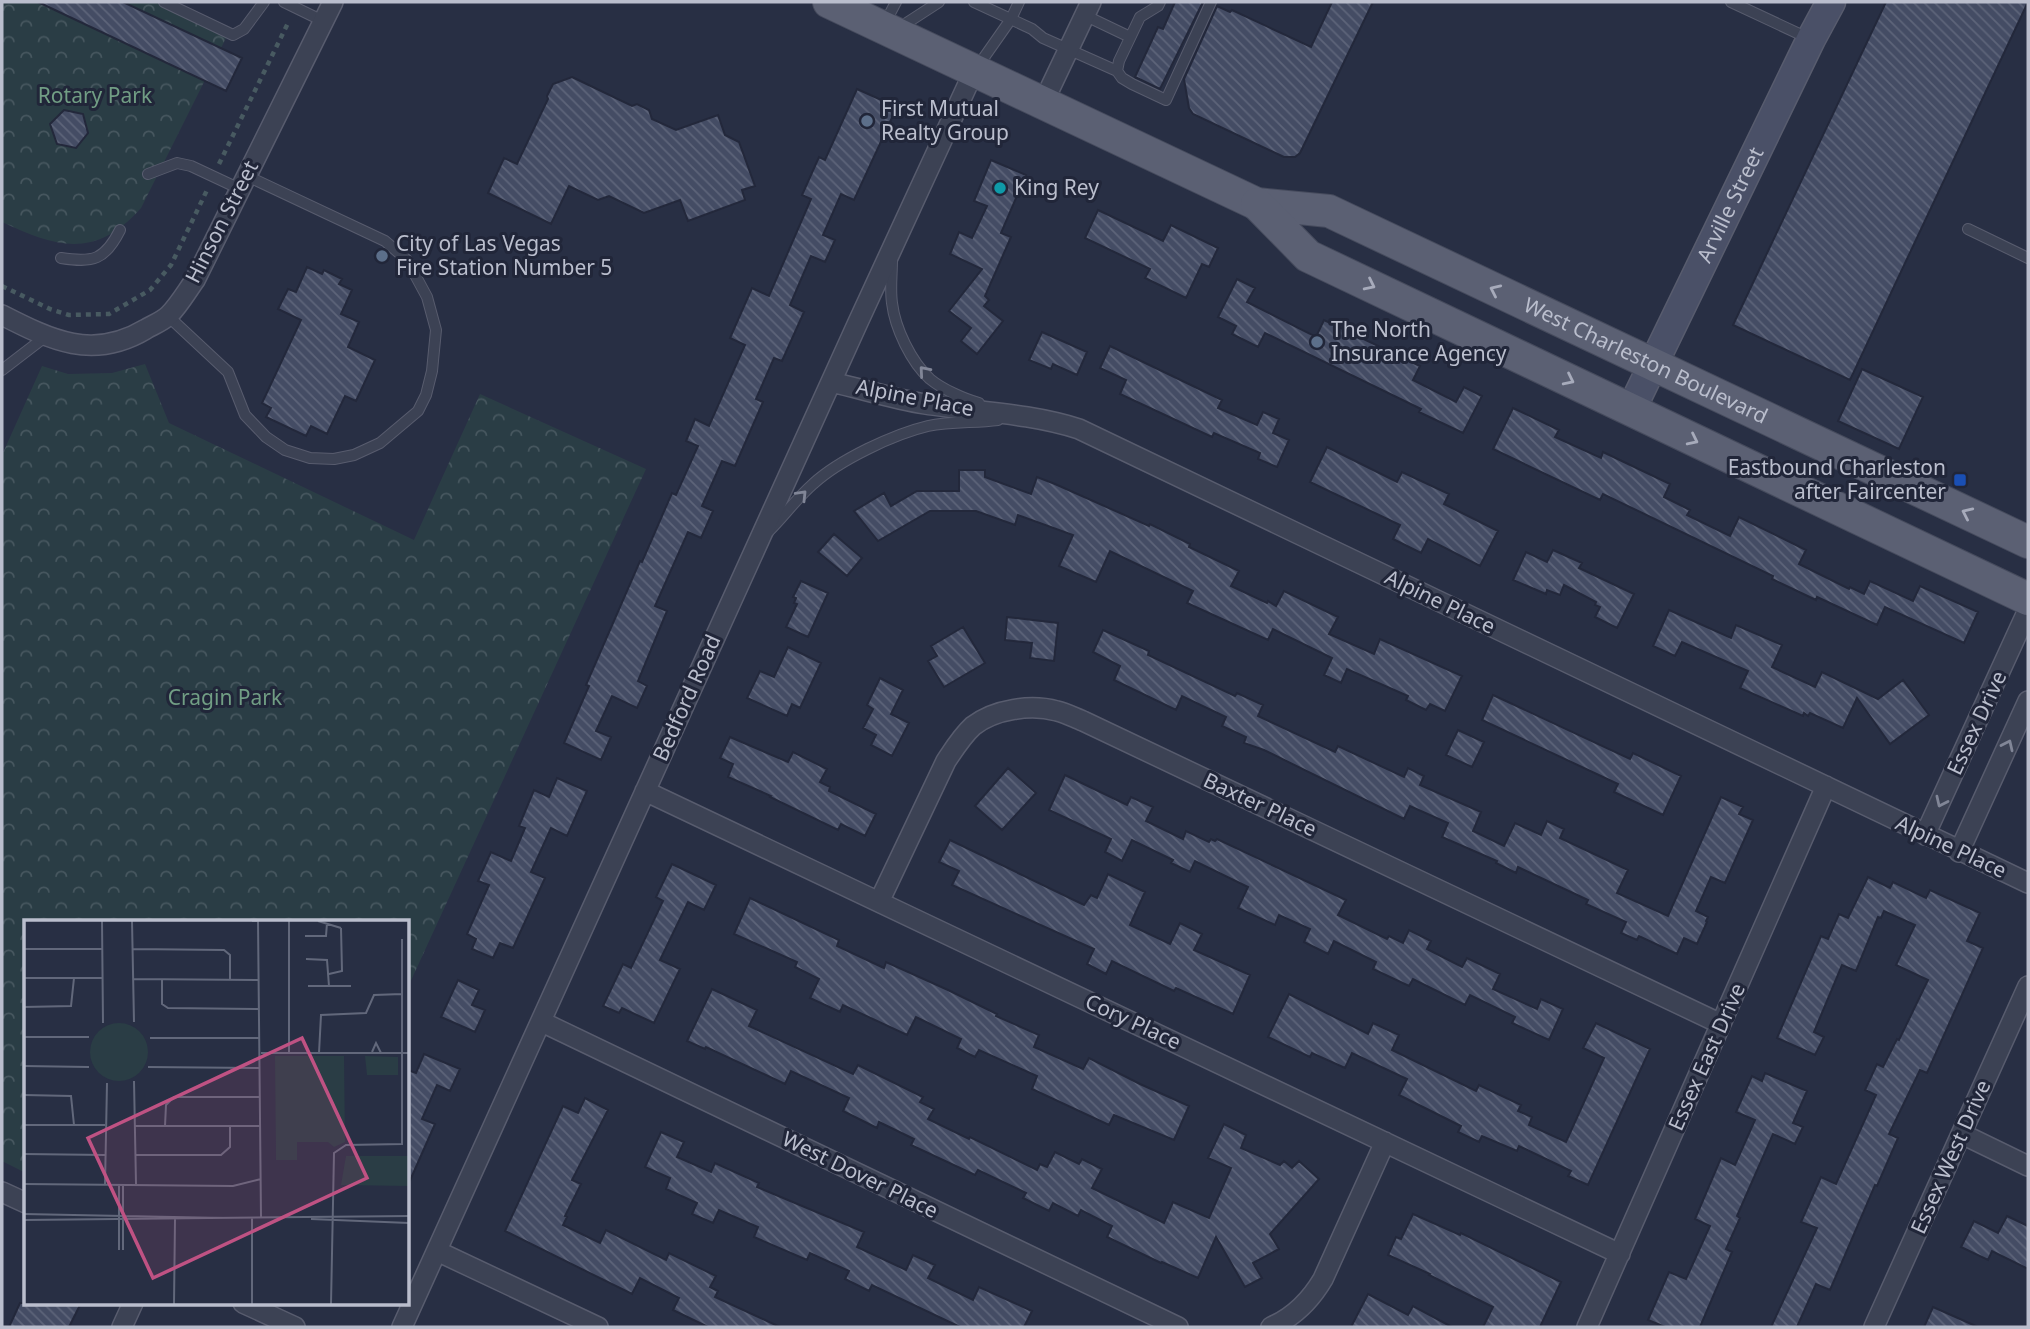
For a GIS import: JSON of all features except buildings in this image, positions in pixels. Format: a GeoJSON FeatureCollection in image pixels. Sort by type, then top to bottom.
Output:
{"type":"FeatureCollection","features":[{"type":"Feature","properties":{"kind":"main road","name":"West Charleston Boulevard"},"geometry":{"type":"LineString","coordinates":[[829,2],[891,20],[974,71],[1257,204],[1328,211],[2028,542]]}},
{"type":"Feature","properties":{"kind":"main road","name":"West Charleston Boulevard"},"geometry":{"type":"LineString","coordinates":[[1257,204],[1308,256],[2028,599]]}},
{"type":"Feature","properties":{"kind":"street","name":"Hinson Street"},"geometry":{"type":"LineString","coordinates":[[2,315],[45,337],[73,344],[99,345],[131,338],[168,316],[195,280],[333,2]]}},
{"type":"Feature","properties":{"kind":"street","name":"Arville Street"},"geometry":{"type":"LineString","coordinates":[[1632,410],[1831,2]]}},
{"type":"Feature","properties":{"kind":"street"},"geometry":{"type":"LineString","coordinates":[[1043,103],[1088,8]]}},
{"type":"Feature","properties":{"kind":"street","name":"Bedford Road"},"geometry":{"type":"LineString","coordinates":[[402,1327],[542,1022],[755,545],[974,71]]}},
{"type":"Feature","properties":{"kind":"street","name":"Alpine Place"},"geometry":{"type":"LineString","coordinates":[[831,382],[923,404],[1030,417],[1079,429],[2028,883]]}},
{"type":"Feature","properties":{"kind":"street","name":"Essex Drive"},"geometry":{"type":"LineString","coordinates":[[1925,835],[2028,610]]}},
{"type":"Feature","properties":{"kind":"street","name":"Essex Drive"},"geometry":{"type":"LineString","coordinates":[[1959,852],[2028,701]]}},
{"type":"Feature","properties":{"kind":"street","name":"Baxter Place"},"geometry":{"type":"LineString","coordinates":[[879,902],[946,761],[973,726],[1007,711],[1031,708],[1056,711],[1083,721],[1721,1024]]}},
{"type":"Feature","properties":{"kind":"street","name":"Essex East Drive"},"geometry":{"type":"LineString","coordinates":[[1587,1327],[1826,786]]}},
{"type":"Feature","properties":{"kind":"street","name":"Cory Place"},"geometry":{"type":"LineString","coordinates":[[645,791],[1620,1254]]}},
{"type":"Feature","properties":{"kind":"street","name":"Essex West Drive"},"geometry":{"type":"LineString","coordinates":[[1874,1327],[2028,986]]}},
{"type":"Feature","properties":{"kind":"street","name":"West Dover Place"},"geometry":{"type":"LineString","coordinates":[[542,1022],[1178,1327]]}},
{"type":"Feature","properties":{"kind":"street"},"geometry":{"type":"LineString","coordinates":[[1962,1134],[2028,1166]]}},
{"type":"Feature","properties":{"kind":"street"},"geometry":{"type":"LineString","coordinates":[[1271,1327],[1300,1308],[1315,1292],[1385,1142]]}},
{"type":"Feature","properties":{"kind":"street"},"geometry":{"type":"LineString","coordinates":[[2,1192],[24,1202]]}},
{"type":"Feature","properties":{"kind":"street"},"geometry":{"type":"LineString","coordinates":[[437,1251],[598,1327]]}},
{"type":"Feature","properties":{"kind":"street"},"geometry":{"type":"LineString","coordinates":[[122,1327],[134,1304]]}},
{"type":"Feature","properties":{"kind":"street"},"geometry":{"type":"LineString","coordinates":[[245,1304],[295,1327]]}},
{"type":"Feature","properties":{"kind":"lane"},"geometry":{"type":"LineString","coordinates":[[163,2],[233,35],[244,29],[264,2]]}},
{"type":"Feature","properties":{"kind":"lane"},"geometry":{"type":"LineString","coordinates":[[284,2],[323,21]]}},
{"type":"Feature","properties":{"kind":"lane"},"geometry":{"type":"LineString","coordinates":[[891,20],[939,2]]}},
{"type":"Feature","properties":{"kind":"lane"},"geometry":{"type":"LineString","coordinates":[[974,2],[1032,29],[1043,38],[1117,71],[1132,84],[1166,100],[1211,2]]}},
{"type":"Feature","properties":{"kind":"lane"},"geometry":{"type":"LineString","coordinates":[[974,71],[1011,19],[1019,2]]}},
{"type":"Feature","properties":{"kind":"lane"},"geometry":{"type":"LineString","coordinates":[[1117,71],[1140,17],[1160,2]]}},
{"type":"Feature","properties":{"kind":"lane"},"geometry":{"type":"LineString","coordinates":[[1731,2],[1811,39]]}},
{"type":"Feature","properties":{"kind":"lane"},"geometry":{"type":"LineString","coordinates":[[1088,8],[1130,37]]}},
{"type":"Feature","properties":{"kind":"lane"},"geometry":{"type":"LineString","coordinates":[[148,174],[177,163],[191,166],[213,176],[243,182],[385,241],[407,260],[427,297],[436,330],[432,371],[426,395],[418,411],[380,443],[354,455],[334,459],[310,458],[285,450],[267,437],[245,415],[228,372],[168,316]]}},
{"type":"Feature","properties":{"kind":"lane"},"geometry":{"type":"LineString","coordinates":[[1969,229],[2028,258]]}},
{"type":"Feature","properties":{"kind":"lane"},"geometry":{"type":"LineString","coordinates":[[61,258],[82,261],[99,258],[113,245],[120,230]]}},
{"type":"Feature","properties":{"kind":"lane"},"geometry":{"type":"LineString","coordinates":[[893,248],[892,303],[898,331],[924,372],[930,379],[965,399],[1030,417]]}},
{"type":"Feature","properties":{"kind":"lane"},"geometry":{"type":"LineString","coordinates":[[2,370],[45,337]]}},
{"type":"Feature","properties":{"kind":"lane"},"geometry":{"type":"LineString","coordinates":[[755,545],[815,482],[864,451],[927,426],[1030,417]]}},
{"type":"Feature","properties":{"kind":"path"},"geometry":{"type":"LineString","coordinates":[[2,286],[69,315],[108,314],[150,290],[171,265],[295,7]]}},
{"type":"Feature","properties":{"kind":"green space","name":"Rotary Park"},"geometry":{"type":"Polygon","coordinates":[[[2,2],[155,2],[227,36],[141,208],[124,224],[92,242],[58,242],[2,222],[2,2]]]}},
{"type":"Feature","properties":{"kind":"green space","name":"Cragin Park"},"geometry":{"type":"Polygon","coordinates":[[[145,364],[169,423],[414,540],[480,394],[646,469],[410,983],[410,920],[24,920],[24,1172],[2,1161],[2,455],[42,366],[68,374],[112,373],[145,364]]]}},
{"type":"Feature","properties":{"kind":"place","name":"First Mutual Realty Group"},"geometry":{"type":"Point","coordinates":[867,121]}},
{"type":"Feature","properties":{"kind":"place","name":"King Rey"},"geometry":{"type":"Point","coordinates":[1000,188]}},
{"type":"Feature","properties":{"kind":"place","name":"City of Las Vegas Fire Station Number 5"},"geometry":{"type":"Point","coordinates":[382,256]}},
{"type":"Feature","properties":{"kind":"place","name":"The North Insurance Agency"},"geometry":{"type":"Point","coordinates":[1317,342]}},
{"type":"Feature","properties":{"kind":"place","name":"Eastbound Charleston after Faircenter"},"geometry":{"type":"Point","coordinates":[1960,480]}}]}
